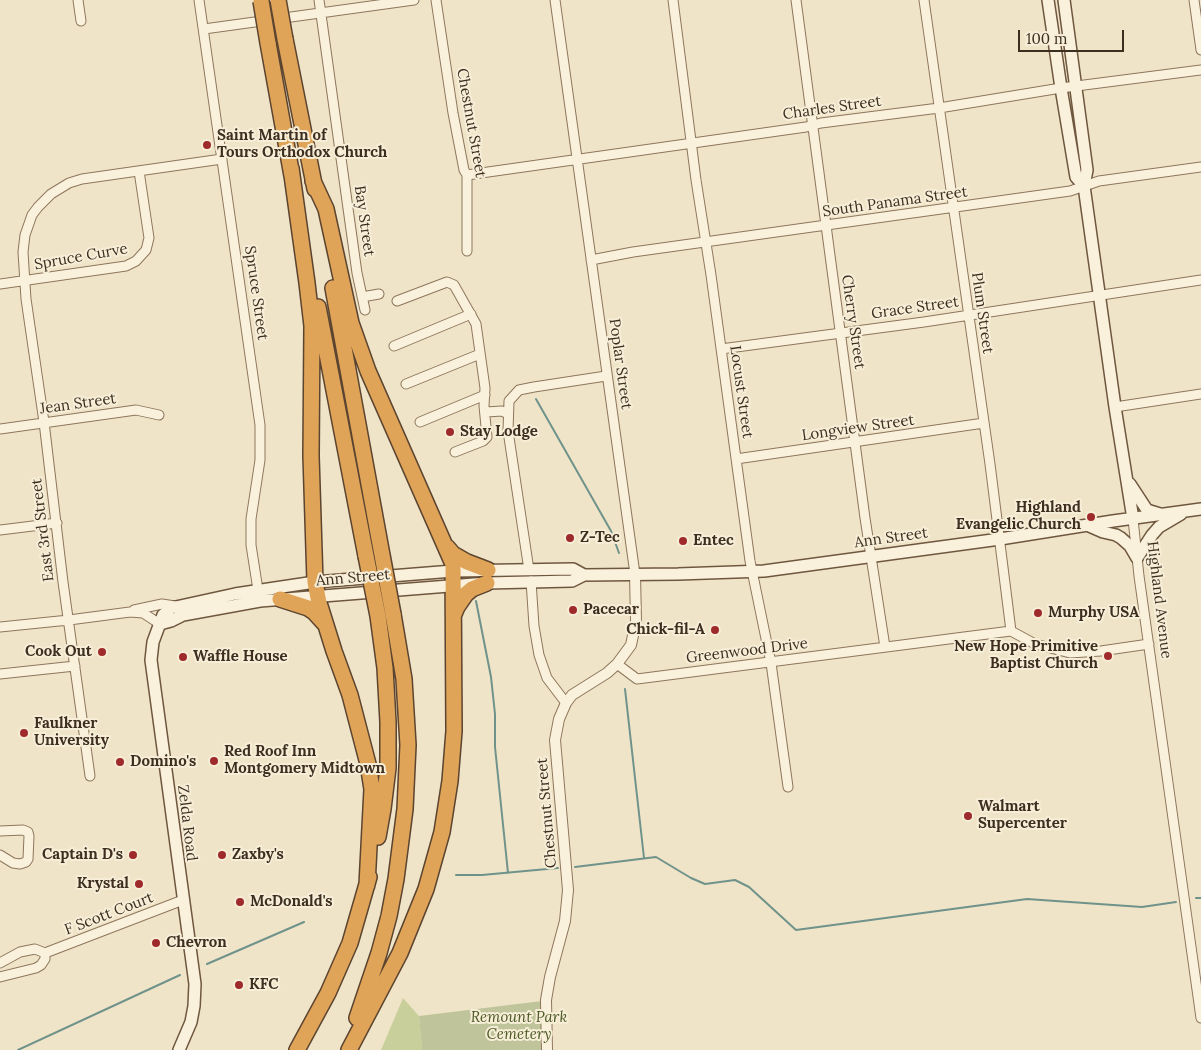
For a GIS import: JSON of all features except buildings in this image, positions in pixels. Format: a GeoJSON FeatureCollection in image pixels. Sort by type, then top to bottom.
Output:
{"type":"FeatureCollection","features":[{"type":"Feature","properties":{"kind":"highway"},"geometry":{"type":"LineString","coordinates":[[261,0],[291,168],[378,616],[385,668],[388,722],[388,768],[383,809],[367,885],[350,943],[328,993],[297,1050]]}},
{"type":"Feature","properties":{"kind":"highway"},"geometry":{"type":"LineString","coordinates":[[278,0],[404,678],[408,745],[401,848],[389,916],[379,953],[360,1012],[344,1050]]}},
{"type":"Feature","properties":{"kind":"highway"},"geometry":{"type":"LineString","coordinates":[[291,168],[312,326],[311,448],[316,589],[326,626],[350,695],[368,764],[372,789],[367,885]]}},
{"type":"Feature","properties":{"kind":"highway"},"geometry":{"type":"LineString","coordinates":[[313,181],[326,209],[351,323],[368,371],[453,564],[454,731],[450,782],[442,832],[426,889],[400,953],[349,1050]]}},
{"type":"Feature","properties":{"kind":"highway"},"geometry":{"type":"LineString","coordinates":[[444,542],[453,554],[488,576],[466,594],[457,607],[453,618]]}},
{"type":"Feature","properties":{"kind":"highway"},"geometry":{"type":"LineString","coordinates":[[280,600],[292,602],[314,612],[326,626]]}},
{"type":"Feature","properties":{"kind":"main road","name":"Highland Avenue"},"geometry":{"type":"LineString","coordinates":[[1048,0],[1076,178],[1084,186]]}},
{"type":"Feature","properties":{"kind":"main road","name":"Highland Avenue"},"geometry":{"type":"LineString","coordinates":[[1064,0],[1088,170],[1084,186],[1115,407],[1133,519]]}},
{"type":"Feature","properties":{"kind":"main road"},"geometry":{"type":"LineString","coordinates":[[1126,477],[1147,510],[1162,514]]}},
{"type":"Feature","properties":{"kind":"main road","name":"Ann Street"},"geometry":{"type":"LineString","coordinates":[[175,606],[258,590],[316,589],[488,576],[530,576],[573,569],[584,574],[752,572],[1000,539],[1201,509]]}},
{"type":"Feature","properties":{"kind":"main road"},"geometry":{"type":"LineString","coordinates":[[1087,525],[1103,532],[1116,534],[1130,546],[1138,558],[1159,527],[1187,511]]}},
{"type":"Feature","properties":{"kind":"main road","name":"Ann Street"},"geometry":{"type":"LineString","coordinates":[[160,624],[171,622],[183,615],[205,610],[280,600],[316,589]]}},
{"type":"Feature","properties":{"kind":"main road","name":"Zelda Road"},"geometry":{"type":"LineString","coordinates":[[175,606],[163,615],[153,642],[151,660],[195,984],[191,1022],[179,1050]]}},
{"type":"Feature","properties":{"kind":"street"},"geometry":{"type":"LineString","coordinates":[[78,0],[81,21]]}},
{"type":"Feature","properties":{"kind":"street","name":"Spruce Street"},"geometry":{"type":"LineString","coordinates":[[199,0],[260,425],[260,460],[252,510],[251,538],[258,590]]}},
{"type":"Feature","properties":{"kind":"street","name":"Bay Street"},"geometry":{"type":"LineString","coordinates":[[318,0],[358,278],[365,310]]}},
{"type":"Feature","properties":{"kind":"street"},"geometry":{"type":"LineString","coordinates":[[204,29],[414,0]]}},
{"type":"Feature","properties":{"kind":"street","name":"Chestnut Street"},"geometry":{"type":"LineString","coordinates":[[436,0],[453,113],[464,170],[467,174],[467,251]]}},
{"type":"Feature","properties":{"kind":"street","name":"Poplar Street"},"geometry":{"type":"LineString","coordinates":[[555,0],[635,574],[636,622],[631,644],[617,664],[607,673],[572,695],[566,703]]}},
{"type":"Feature","properties":{"kind":"street","name":"Locust Street"},"geometry":{"type":"LineString","coordinates":[[673,0],[691,142],[752,572],[771,663],[788,787]]}},
{"type":"Feature","properties":{"kind":"street","name":"Cherry Street"},"geometry":{"type":"LineString","coordinates":[[796,0],[855,442],[885,647]]}},
{"type":"Feature","properties":{"kind":"street","name":"Plum Street"},"geometry":{"type":"LineString","coordinates":[[924,0],[1000,539],[1011,631]]}},
{"type":"Feature","properties":{"kind":"street"},"geometry":{"type":"LineString","coordinates":[[1194,0],[1201,50]]}},
{"type":"Feature","properties":{"kind":"street","name":"Charles Street"},"geometry":{"type":"LineString","coordinates":[[467,174],[939,108],[1061,88],[1201,70]]}},
{"type":"Feature","properties":{"kind":"street","name":"Spruce Curve"},"geometry":{"type":"LineString","coordinates":[[25,281],[23,252],[25,235],[32,215],[44,199],[60,188],[74,181],[222,159]]}},
{"type":"Feature","properties":{"kind":"street","name":"South Panama Street"},"geometry":{"type":"LineString","coordinates":[[591,260],[1070,191],[1099,181],[1201,166]]}},
{"type":"Feature","properties":{"kind":"street","name":"Spruce Curve"},"geometry":{"type":"LineString","coordinates":[[0,284],[126,266],[136,261],[146,250],[149,238],[139,171]]}},
{"type":"Feature","properties":{"kind":"street","name":"Grace Street"},"geometry":{"type":"LineString","coordinates":[[721,350],[1201,280]]}},
{"type":"Feature","properties":{"kind":"street","name":"East 3rd Street"},"geometry":{"type":"LineString","coordinates":[[25,281],[90,776]]}},
{"type":"Feature","properties":{"kind":"street"},"geometry":{"type":"LineString","coordinates":[[397,301],[447,282],[454,285],[476,324],[485,395],[487,437],[483,441],[455,452]]}},
{"type":"Feature","properties":{"kind":"street"},"geometry":{"type":"LineString","coordinates":[[362,298],[379,294]]}},
{"type":"Feature","properties":{"kind":"street"},"geometry":{"type":"LineString","coordinates":[[394,346],[471,314]]}},
{"type":"Feature","properties":{"kind":"street"},"geometry":{"type":"LineString","coordinates":[[406,384],[480,354]]}},
{"type":"Feature","properties":{"kind":"street"},"geometry":{"type":"LineString","coordinates":[[566,703],[547,678],[539,655],[534,626],[530,576],[508,423],[509,401],[519,390],[606,376]]}},
{"type":"Feature","properties":{"kind":"street"},"geometry":{"type":"LineString","coordinates":[[1115,407],[1201,394]]}},
{"type":"Feature","properties":{"kind":"street"},"geometry":{"type":"LineString","coordinates":[[420,422],[485,395]]}},
{"type":"Feature","properties":{"kind":"street","name":"Jean Street"},"geometry":{"type":"LineString","coordinates":[[0,429],[136,410],[159,415]]}},
{"type":"Feature","properties":{"kind":"street"},"geometry":{"type":"LineString","coordinates":[[486,412],[502,411],[508,414]]}},
{"type":"Feature","properties":{"kind":"street","name":"Longview Street"},"geometry":{"type":"LineString","coordinates":[[736,459],[758,454],[984,423]]}},
{"type":"Feature","properties":{"kind":"street","name":"Highland Avenue"},"geometry":{"type":"LineString","coordinates":[[1133,519],[1201,1018]]}},
{"type":"Feature","properties":{"kind":"street"},"geometry":{"type":"LineString","coordinates":[[0,530],[57,523]]}},
{"type":"Feature","properties":{"kind":"street","name":"Ann Street"},"geometry":{"type":"LineString","coordinates":[[0,627],[128,612],[162,604],[175,606]]}},
{"type":"Feature","properties":{"kind":"street","name":"Ann Street"},"geometry":{"type":"LineString","coordinates":[[128,612],[143,613],[160,624]]}},
{"type":"Feature","properties":{"kind":"street"},"geometry":{"type":"LineString","coordinates":[[1011,631],[1035,644],[1070,653],[1101,651],[1149,644]]}},
{"type":"Feature","properties":{"kind":"street","name":"Greenwood Drive"},"geometry":{"type":"LineString","coordinates":[[617,664],[637,678],[771,663],[1011,631]]}},
{"type":"Feature","properties":{"kind":"street"},"geometry":{"type":"LineString","coordinates":[[0,674],[75,666]]}},
{"type":"Feature","properties":{"kind":"street","name":"Chestnut Street"},"geometry":{"type":"LineString","coordinates":[[547,1050],[546,1000],[565,921],[568,899],[555,740],[559,719],[566,703]]}},
{"type":"Feature","properties":{"kind":"street"},"geometry":{"type":"LineString","coordinates":[[0,831],[26,831],[29,836],[29,844],[28,859],[24,863],[13,862],[0,855]]}},
{"type":"Feature","properties":{"kind":"street","name":"F Scott Court"},"geometry":{"type":"LineString","coordinates":[[0,963],[5,959],[35,949],[45,953],[183,900]]}},
{"type":"Feature","properties":{"kind":"street","name":"F Scott Court"},"geometry":{"type":"LineString","coordinates":[[0,977],[36,968],[45,959],[45,953]]}},
{"type":"Feature","properties":{"kind":"green space"},"geometry":{"type":"Polygon","coordinates":[[[403,998],[419,1016],[422,1050],[381,1050],[403,998]]]}},
{"type":"Feature","properties":{"kind":"green space","name":"Remount Park Cemetery"},"geometry":{"type":"Polygon","coordinates":[[[542,1001],[544,1050],[422,1050],[419,1016],[542,1001]]]}},
{"type":"Feature","properties":{"kind":"waterway"},"geometry":{"type":"LineString","coordinates":[[536,399],[611,531],[619,553]]}},
{"type":"Feature","properties":{"kind":"waterway"},"geometry":{"type":"LineString","coordinates":[[476,601],[491,677],[495,714],[495,747],[508,873]]}},
{"type":"Feature","properties":{"kind":"waterway"},"geometry":{"type":"LineString","coordinates":[[625,689],[644,858]]}},
{"type":"Feature","properties":{"kind":"waterway"},"geometry":{"type":"LineString","coordinates":[[575,867],[656,857],[691,878],[705,884],[735,880],[749,887],[796,930],[1027,899],[1142,907],[1176,902]]}},
{"type":"Feature","properties":{"kind":"waterway"},"geometry":{"type":"LineString","coordinates":[[456,875],[482,875],[558,868]]}},
{"type":"Feature","properties":{"kind":"waterway"},"geometry":{"type":"LineString","coordinates":[[1196,898],[1201,898]]}},
{"type":"Feature","properties":{"kind":"waterway"},"geometry":{"type":"LineString","coordinates":[[207,964],[304,922]]}},
{"type":"Feature","properties":{"kind":"waterway"},"geometry":{"type":"LineString","coordinates":[[18,1050],[180,975]]}},
{"type":"Feature","properties":{"kind":"place","name":"Saint Martin of Tours Orthodox Church"},"geometry":{"type":"Point","coordinates":[207,145]}},
{"type":"Feature","properties":{"kind":"place","name":"Stay Lodge"},"geometry":{"type":"Point","coordinates":[450,432]}},
{"type":"Feature","properties":{"kind":"place","name":"Highland Evangelic Church"},"geometry":{"type":"Point","coordinates":[1091,517]}},
{"type":"Feature","properties":{"kind":"place","name":"Z-Tec"},"geometry":{"type":"Point","coordinates":[570,538]}},
{"type":"Feature","properties":{"kind":"place","name":"Entec"},"geometry":{"type":"Point","coordinates":[683,541]}},
{"type":"Feature","properties":{"kind":"place","name":"Pacecar"},"geometry":{"type":"Point","coordinates":[573,610]}},
{"type":"Feature","properties":{"kind":"place","name":"Murphy USA"},"geometry":{"type":"Point","coordinates":[1038,613]}},
{"type":"Feature","properties":{"kind":"place","name":"Chick-fil-A"},"geometry":{"type":"Point","coordinates":[715,630]}},
{"type":"Feature","properties":{"kind":"place","name":"Cook Out"},"geometry":{"type":"Point","coordinates":[102,652]}},
{"type":"Feature","properties":{"kind":"place","name":"New Hope Primitive Baptist Church"},"geometry":{"type":"Point","coordinates":[1108,656]}},
{"type":"Feature","properties":{"kind":"place","name":"Waffle House"},"geometry":{"type":"Point","coordinates":[183,657]}},
{"type":"Feature","properties":{"kind":"place","name":"Faulkner University"},"geometry":{"type":"Point","coordinates":[24,733]}},
{"type":"Feature","properties":{"kind":"place","name":"Red Roof Inn Montgomery Midtown"},"geometry":{"type":"Point","coordinates":[214,761]}},
{"type":"Feature","properties":{"kind":"place","name":"Domino's"},"geometry":{"type":"Point","coordinates":[120,762]}},
{"type":"Feature","properties":{"kind":"place","name":"Walmart Supercenter"},"geometry":{"type":"Point","coordinates":[968,816]}},
{"type":"Feature","properties":{"kind":"place","name":"Captain D's"},"geometry":{"type":"Point","coordinates":[133,855]}},
{"type":"Feature","properties":{"kind":"place","name":"Zaxby's"},"geometry":{"type":"Point","coordinates":[222,855]}},
{"type":"Feature","properties":{"kind":"place","name":"Krystal"},"geometry":{"type":"Point","coordinates":[139,884]}},
{"type":"Feature","properties":{"kind":"place","name":"McDonald's"},"geometry":{"type":"Point","coordinates":[240,902]}},
{"type":"Feature","properties":{"kind":"place","name":"Chevron"},"geometry":{"type":"Point","coordinates":[156,943]}},
{"type":"Feature","properties":{"kind":"place","name":"KFC"},"geometry":{"type":"Point","coordinates":[239,985]}}]}
